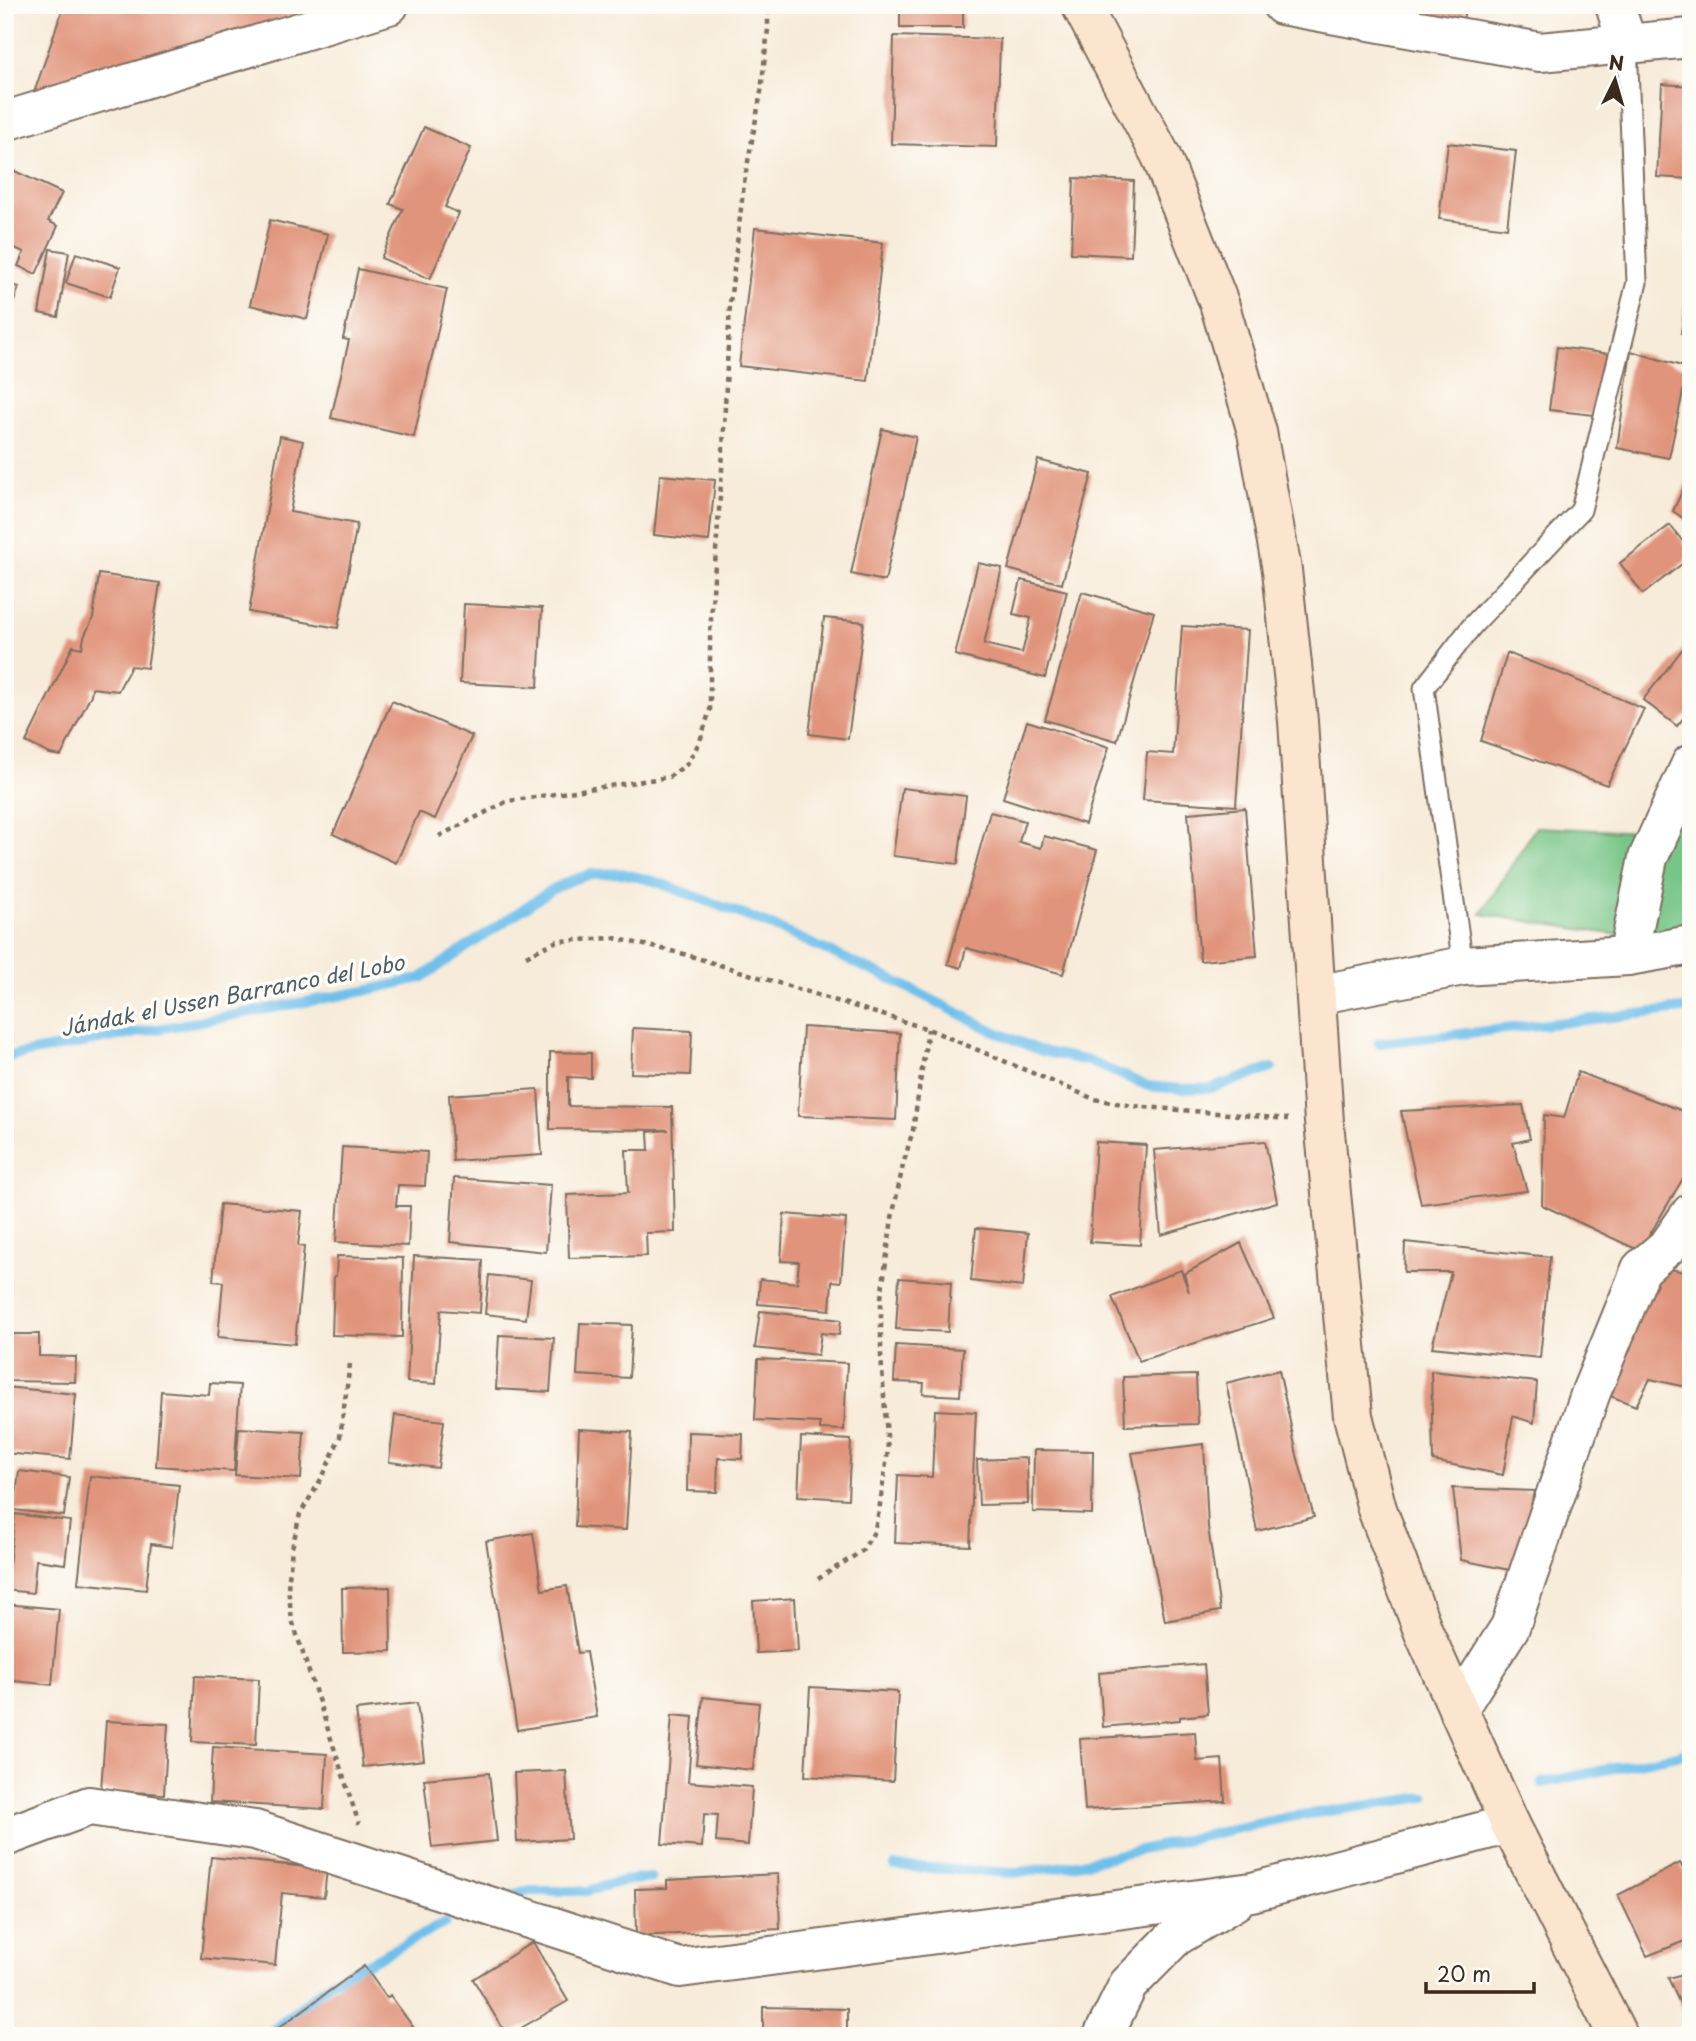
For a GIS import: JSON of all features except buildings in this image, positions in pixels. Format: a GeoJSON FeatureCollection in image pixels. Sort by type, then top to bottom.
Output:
{"type":"FeatureCollection","features":[{"type":"Feature","properties":{"kind":"street"},"geometry":{"type":"LineString","coordinates":[[5,121],[389,5]]}},
{"type":"Feature","properties":{"kind":"street"},"geometry":{"type":"LineString","coordinates":[[1081,5],[1161,156],[1219,303],[1257,432],[1282,570],[1298,721],[1324,1122],[1353,1416],[1377,1509],[1424,1633],[1510,1824],[1618,2036]]}},
{"type":"Feature","properties":{"kind":"street"},"geometry":{"type":"LineString","coordinates":[[1282,5],[1540,52],[1691,38]]}},
{"type":"Feature","properties":{"kind":"street"},"geometry":{"type":"LineString","coordinates":[[1615,5],[1627,44]]}},
{"type":"Feature","properties":{"kind":"street"},"geometry":{"type":"LineString","coordinates":[[5,89],[46,110]]}},
{"type":"Feature","properties":{"kind":"street"},"geometry":{"type":"LineString","coordinates":[[1628,956],[1648,858],[1691,764]]}},
{"type":"Feature","properties":{"kind":"street"},"geometry":{"type":"LineString","coordinates":[[1316,995],[1463,966],[1628,956],[1691,944]]}},
{"type":"Feature","properties":{"kind":"street"},"geometry":{"type":"LineString","coordinates":[[1458,1709],[1510,1627],[1591,1392],[1641,1269],[1670,1245],[1691,1213]]}},
{"type":"Feature","properties":{"kind":"street"},"geometry":{"type":"LineString","coordinates":[[5,1837],[89,1806],[255,1830],[680,1968],[1252,1892],[1510,1824]]}},
{"type":"Feature","properties":{"kind":"street"},"geometry":{"type":"LineString","coordinates":[[1103,2036],[1128,1985],[1175,1937],[1252,1892]]}},
{"type":"Feature","properties":{"kind":"lane"},"geometry":{"type":"LineString","coordinates":[[1463,966],[1424,688],[1472,626],[1581,510],[1637,282],[1627,44]]}},
{"type":"Feature","properties":{"kind":"path"},"geometry":{"type":"LineString","coordinates":[[439,836],[508,801],[668,777],[687,764],[700,741],[710,710],[710,633],[730,303],[744,183],[761,92],[768,5]]}},
{"type":"Feature","properties":{"kind":"path"},"geometry":{"type":"LineString","coordinates":[[526,956],[557,941],[614,938],[684,954],[928,1029],[1104,1102],[1324,1122]]}},
{"type":"Feature","properties":{"kind":"path"},"geometry":{"type":"LineString","coordinates":[[818,1579],[862,1550],[874,1532],[879,1511],[888,1450],[881,1356],[881,1298],[892,1218],[913,1130],[928,1029]]}},
{"type":"Feature","properties":{"kind":"path"},"geometry":{"type":"LineString","coordinates":[[349,1364],[340,1437],[323,1476],[300,1514],[292,1548],[288,1588],[292,1620],[374,1869]]}},
{"type":"Feature","properties":{"kind":"green space"},"geometry":{"type":"Polygon","coordinates":[[[1691,764],[1691,954],[1618,935],[1481,914],[1536,827],[1641,832],[1691,764]]]}},
{"type":"Feature","properties":{"kind":"waterway","name":"Jándak el Ussen Barranco del Lobo"},"geometry":{"type":"LineString","coordinates":[[5,1057],[365,991],[421,978],[551,890],[591,874],[622,873],[657,882],[765,923],[893,980],[994,1031],[1041,1051],[1088,1061],[1148,1086],[1212,1088],[1272,1068]]}},
{"type":"Feature","properties":{"kind":"waterway"},"geometry":{"type":"LineString","coordinates":[[1379,1043],[1691,1008]]}},
{"type":"Feature","properties":{"kind":"waterway"},"geometry":{"type":"LineString","coordinates":[[1542,1783],[1691,1750]]}},
{"type":"Feature","properties":{"kind":"waterway"},"geometry":{"type":"LineString","coordinates":[[895,1866],[1013,1873],[1073,1865],[1288,1817],[1425,1797]]}},
{"type":"Feature","properties":{"kind":"waterway"},"geometry":{"type":"LineString","coordinates":[[502,1898],[525,1891],[587,1891],[622,1881],[651,1878]]}},
{"type":"Feature","properties":{"kind":"waterway"},"geometry":{"type":"LineString","coordinates":[[266,2036],[331,1982],[445,1923]]}}]}
